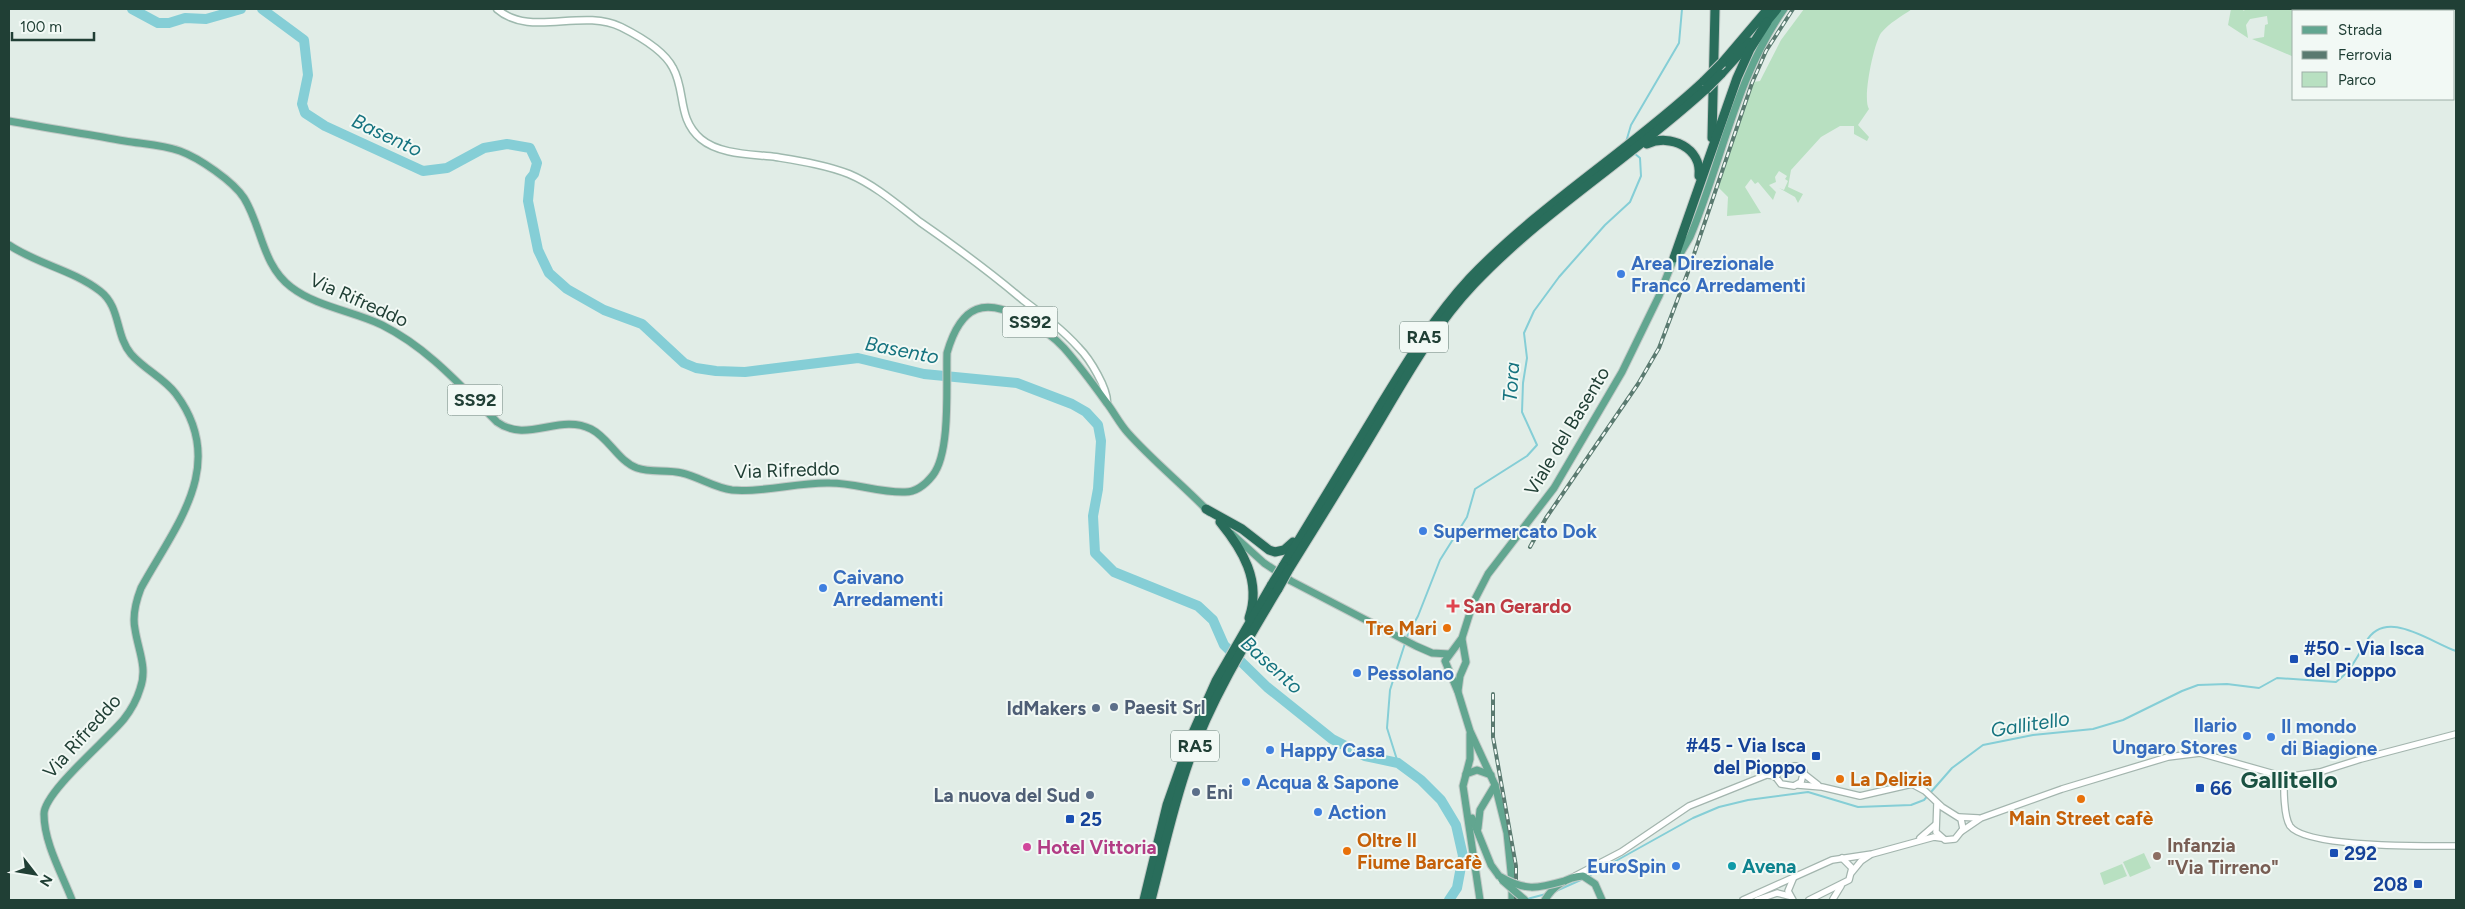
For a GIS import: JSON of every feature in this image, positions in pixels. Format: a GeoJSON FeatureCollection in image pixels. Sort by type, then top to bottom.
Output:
{"type":"FeatureCollection","features":[{"type":"Feature","properties":{"kind":"highway"},"geometry":{"type":"LineString","coordinates":[[1708,158],[1714,128],[1715,9]]}},
{"type":"Feature","properties":{"kind":"highway"},"geometry":{"type":"LineString","coordinates":[[1743,41],[1761,9]]}},
{"type":"Feature","properties":{"kind":"highway","name":"RA5"},"geometry":{"type":"LineString","coordinates":[[1705,85],[1768,9]]}},
{"type":"Feature","properties":{"kind":"highway","name":"RA5"},"geometry":{"type":"LineString","coordinates":[[1151,900],[1154,874],[1170,808],[1191,737],[1219,683],[1343,467],[1434,322],[1470,279],[1511,240],[1645,137],[1705,85],[1722,74],[1777,9]]}},
{"type":"Feature","properties":{"kind":"highway"},"geometry":{"type":"LineString","coordinates":[[1674,258],[1698,185],[1743,62],[1767,22]]}},
{"type":"Feature","properties":{"kind":"highway","name":"RA5"},"geometry":{"type":"LineString","coordinates":[[1275,586],[1415,361],[1454,308],[1473,285],[1514,246],[1636,149],[1645,137]]}},
{"type":"Feature","properties":{"kind":"highway"},"geometry":{"type":"LineString","coordinates":[[1636,149],[1655,140],[1664,139],[1680,143],[1695,159],[1700,171],[1698,185]]}},
{"type":"Feature","properties":{"kind":"highway"},"geometry":{"type":"LineString","coordinates":[[1206,509],[1242,529],[1264,547],[1279,552],[1290,546],[1325,488],[1343,467]]}},
{"type":"Feature","properties":{"kind":"highway"},"geometry":{"type":"LineString","coordinates":[[1220,522],[1238,545],[1250,573],[1252,605],[1248,633]]}},
{"type":"Feature","properties":{"kind":"highway","name":"RA5"},"geometry":{"type":"LineString","coordinates":[[1144,900],[1154,874]]}},
{"type":"Feature","properties":{"kind":"main road"},"geometry":{"type":"LineString","coordinates":[[497,9],[505,15],[524,21],[546,23],[588,19],[620,27],[653,47],[673,66],[686,119],[694,132],[709,145],[828,168],[851,175],[872,187],[988,271],[1066,335],[1080,349],[1093,367],[1105,392],[1107,403]]}},
{"type":"Feature","properties":{"kind":"main road","name":"Viale del Basento"},"geometry":{"type":"LineString","coordinates":[[1462,638],[1473,603],[1488,574],[1554,488],[1622,372],[1659,296],[1674,258],[1683,250],[1696,224],[1740,93],[1753,62],[1784,9]]}},
{"type":"Feature","properties":{"kind":"main road","name":"Via Rifreddo"},"geometry":{"type":"LineString","coordinates":[[9,122],[172,149],[193,157],[241,194],[248,206],[266,253],[278,273],[290,286],[315,300],[367,318],[409,340],[426,352],[505,428],[523,432],[560,424],[581,425],[600,435],[637,468],[681,472],[732,490],[747,491],[812,483],[833,483],[898,492],[913,491],[935,474],[942,457],[947,353],[956,329],[966,316],[981,307],[1001,308],[1037,326],[1056,340],[1107,403],[1128,433],[1206,509]]}},
{"type":"Feature","properties":{"kind":"main road","name":"Via Rifreddo"},"geometry":{"type":"LineString","coordinates":[[9,245],[89,284],[106,296],[117,316],[126,347],[133,356],[175,392],[188,414],[197,444],[197,474],[194,492],[141,588],[136,605],[135,630],[143,665],[142,682],[138,695],[123,720],[54,791],[45,806],[44,816],[47,834],[72,900]]}},
{"type":"Feature","properties":{"kind":"main road","name":"SS92"},"geometry":{"type":"LineString","coordinates":[[1206,509],[1264,564],[1432,653],[1447,668]]}},
{"type":"Feature","properties":{"kind":"main road"},"geometry":{"type":"LineString","coordinates":[[1462,638],[1451,653],[1447,668],[1458,692],[1470,731],[1495,785],[1507,833],[1512,900]]}},
{"type":"Feature","properties":{"kind":"main road"},"geometry":{"type":"LineString","coordinates":[[1458,692],[1462,671],[1466,665],[1462,638]]}},
{"type":"Feature","properties":{"kind":"main road"},"geometry":{"type":"LineString","coordinates":[[1451,653],[1459,652],[1464,656]]}},
{"type":"Feature","properties":{"kind":"main road","name":"SS92"},"geometry":{"type":"LineString","coordinates":[[1432,653],[1451,653]]}},
{"type":"Feature","properties":{"kind":"main road"},"geometry":{"type":"LineString","coordinates":[[1447,668],[1456,673],[1462,671]]}},
{"type":"Feature","properties":{"kind":"main road"},"geometry":{"type":"LineString","coordinates":[[1470,731],[1470,760],[1463,786],[1480,900]]}},
{"type":"Feature","properties":{"kind":"main road"},"geometry":{"type":"LineString","coordinates":[[1466,774],[1477,770],[1491,776]]}},
{"type":"Feature","properties":{"kind":"main road"},"geometry":{"type":"LineString","coordinates":[[1479,834],[1480,810],[1495,785]]}},
{"type":"Feature","properties":{"kind":"main road"},"geometry":{"type":"LineString","coordinates":[[1467,809],[1491,865],[1510,889],[1525,900]]}},
{"type":"Feature","properties":{"kind":"main road"},"geometry":{"type":"LineString","coordinates":[[1499,876],[1513,884],[1531,888],[1564,881]]}},
{"type":"Feature","properties":{"kind":"main road"},"geometry":{"type":"LineString","coordinates":[[1545,900],[1553,889],[1564,881],[1575,876],[1583,876],[1595,884],[1602,900]]}},
{"type":"Feature","properties":{"kind":"street"},"geometry":{"type":"LineString","coordinates":[[1743,900],[1832,860],[1872,854],[1914,842],[1941,838],[1955,840],[1962,831],[1980,818],[2113,772],[2168,757],[2200,753],[2286,777],[2320,772],[2360,758],[2456,734]]}},
{"type":"Feature","properties":{"kind":"street"},"geometry":{"type":"LineString","coordinates":[[1575,876],[1609,859],[1689,806],[1778,770],[1794,765],[1802,768],[1804,774],[1822,787]]}},
{"type":"Feature","properties":{"kind":"street"},"geometry":{"type":"LineString","coordinates":[[1776,778],[1778,770]]}},
{"type":"Feature","properties":{"kind":"street"},"geometry":{"type":"LineString","coordinates":[[1798,785],[1804,774]]}},
{"type":"Feature","properties":{"kind":"street"},"geometry":{"type":"LineString","coordinates":[[1766,775],[1776,778],[1778,782],[1785,786],[1822,787],[1860,796],[1912,784],[1925,791],[1937,803],[1959,817],[1980,818]]}},
{"type":"Feature","properties":{"kind":"street"},"geometry":{"type":"LineString","coordinates":[[2286,777],[2283,787],[2290,827],[2304,836],[2361,844],[2456,846]]}},
{"type":"Feature","properties":{"kind":"street"},"geometry":{"type":"LineString","coordinates":[[1937,803],[1936,832],[1941,838]]}},
{"type":"Feature","properties":{"kind":"street"},"geometry":{"type":"LineString","coordinates":[[1914,842],[1925,836],[1943,814],[1950,812]]}},
{"type":"Feature","properties":{"kind":"street"},"geometry":{"type":"LineString","coordinates":[[1959,817],[1963,826],[1962,831]]}},
{"type":"Feature","properties":{"kind":"street"},"geometry":{"type":"LineString","coordinates":[[1813,900],[1849,880],[1852,872],[1861,861],[1872,854]]}},
{"type":"Feature","properties":{"kind":"street"},"geometry":{"type":"LineString","coordinates":[[1842,858],[1850,864],[1852,872]]}},
{"type":"Feature","properties":{"kind":"street"},"geometry":{"type":"LineString","coordinates":[[1756,900],[1777,893],[1791,898],[1789,886],[1793,879]]}},
{"type":"Feature","properties":{"kind":"street"},"geometry":{"type":"LineString","coordinates":[[1833,899],[1842,884]]}},
{"type":"Feature","properties":{"kind":"green space"},"geometry":{"type":"Polygon","coordinates":[[[1804,9],[1912,9],[1888,26],[1878,39],[1868,83],[1867,103],[1869,109],[1858,125],[1869,137],[1867,141],[1854,134],[1854,126],[1840,126],[1821,137],[1791,170],[1788,187],[1803,194],[1798,203],[1795,197],[1779,188],[1784,190],[1788,181],[1785,179],[1787,176],[1779,171],[1775,177],[1776,182],[1769,185],[1776,192],[1773,200],[1758,182],[1755,184],[1751,179],[1745,187],[1761,213],[1727,216],[1728,197],[1718,187],[1753,82],[1760,81],[1781,40],[1804,9]]]}},
{"type":"Feature","properties":{"kind":"green space"},"geometry":{"type":"Polygon","coordinates":[[[2231,9],[2242,9],[2244,11],[2245,9],[2337,9],[2292,10],[2292,56],[2252,39],[2264,37],[2265,25],[2268,24],[2267,16],[2250,19],[2246,25],[2248,38],[2228,25],[2231,9]]]}},
{"type":"Feature","properties":{"kind":"green space"},"geometry":{"type":"Polygon","coordinates":[[[2144,853],[2151,868],[2130,877],[2123,862],[2144,853]]]}},
{"type":"Feature","properties":{"kind":"green space"},"geometry":{"type":"Polygon","coordinates":[[[2122,864],[2127,876],[2104,885],[2100,873],[2122,864]]]}},
{"type":"Feature","properties":{"kind":"waterway","name":"Basento"},"geometry":{"type":"LineString","coordinates":[[132,9],[158,23],[169,23],[185,18],[206,19],[241,9]]}},
{"type":"Feature","properties":{"kind":"waterway","name":"Basento"},"geometry":{"type":"LineString","coordinates":[[262,9],[304,40],[308,75],[302,104],[305,113],[325,126],[423,171],[447,168],[484,148],[507,144],[530,148],[537,163],[534,174],[530,179],[528,201],[538,250],[549,273],[567,289],[604,310],[642,324],[684,363],[696,368],[716,371],[745,372],[858,358],[924,374],[1017,383],[1072,404],[1086,412],[1098,425],[1101,441],[1098,489],[1093,516],[1095,553],[1114,572],[1198,606],[1213,620],[1224,645],[1267,687],[1332,739],[1365,756],[1398,763],[1421,780],[1441,800],[1456,825],[1463,856],[1457,888],[1449,900]]}},
{"type":"Feature","properties":{"kind":"waterway","name":"Tora"},"geometry":{"type":"LineString","coordinates":[[1626,142],[1631,125],[1679,43],[1682,9]]}},
{"type":"Feature","properties":{"kind":"waterway","name":"Tora"},"geometry":{"type":"LineString","coordinates":[[1398,763],[1387,728],[1390,690],[1408,634],[1418,616],[1440,560],[1467,517],[1475,489],[1527,456],[1537,445],[1522,412],[1523,383],[1527,358],[1524,333],[1534,311],[1559,277],[1605,225],[1630,202],[1641,176],[1640,158],[1634,153]]}},
{"type":"Feature","properties":{"kind":"waterway","name":"Gallitello"},"geometry":{"type":"LineString","coordinates":[[1587,877],[1693,818],[1719,807],[1748,800],[1808,792],[1858,807],[1911,805],[1924,800],[1952,768],[1983,745],[2033,735],[2093,729],[2123,720],[2198,685],[2227,684],[2259,688],[2277,678],[2336,682],[2350,669],[2374,632],[2384,627],[2408,630],[2456,651]]}},
{"type":"Feature","properties":{"kind":"waterway","name":"Gallitello"},"geometry":{"type":"LineString","coordinates":[[1556,891],[1583,879]]}},
{"type":"Feature","properties":{"kind":"waterway","name":"Gallitello"},"geometry":{"type":"LineString","coordinates":[[1527,899],[1546,894]]}},
{"type":"Feature","properties":{"kind":"railway"},"geometry":{"type":"LineString","coordinates":[[1530,547],[1546,518],[1638,384],[1659,348],[1688,272],[1752,83],[1766,51],[1793,9]]}},
{"type":"Feature","properties":{"kind":"railway"},"geometry":{"type":"LineString","coordinates":[[1493,694],[1493,737],[1516,866],[1516,900]]}},
{"type":"Feature","properties":{"kind":"place","name":"Area Direzionale Franco Arredamenti"},"geometry":{"type":"Point","coordinates":[1621,274]}},
{"type":"Feature","properties":{"kind":"place","name":"Supermercato Dok"},"geometry":{"type":"Point","coordinates":[1423,531]}},
{"type":"Feature","properties":{"kind":"place","name":"Caivano Arredamenti"},"geometry":{"type":"Point","coordinates":[823,588]}},
{"type":"Feature","properties":{"kind":"place","name":"San Gerardo"},"geometry":{"type":"Point","coordinates":[1453,606]}},
{"type":"Feature","properties":{"kind":"place","name":"Tre Mari"},"geometry":{"type":"Point","coordinates":[1447,628]}},
{"type":"Feature","properties":{"kind":"place","name":"#50 - Via Isca del Pioppo"},"geometry":{"type":"Point","coordinates":[2294,659]}},
{"type":"Feature","properties":{"kind":"place","name":"Pessolano"},"geometry":{"type":"Point","coordinates":[1357,673]}},
{"type":"Feature","properties":{"kind":"place","name":"Paesit Srl"},"geometry":{"type":"Point","coordinates":[1114,707]}},
{"type":"Feature","properties":{"kind":"place","name":"IdMakers"},"geometry":{"type":"Point","coordinates":[1096,708]}},
{"type":"Feature","properties":{"kind":"place","name":"Ilario Ungaro Stores"},"geometry":{"type":"Point","coordinates":[2247,736]}},
{"type":"Feature","properties":{"kind":"place","name":"Il mondo di Biagione"},"geometry":{"type":"Point","coordinates":[2271,737]}},
{"type":"Feature","properties":{"kind":"place","name":"Happy Casa"},"geometry":{"type":"Point","coordinates":[1270,750]}},
{"type":"Feature","properties":{"kind":"place","name":"#45 - Via Isca del Pioppo"},"geometry":{"type":"Point","coordinates":[1816,756]}},
{"type":"Feature","properties":{"kind":"place","name":"La Delizia"},"geometry":{"type":"Point","coordinates":[1840,779]}},
{"type":"Feature","properties":{"kind":"place","name":"Acqua & Sapone"},"geometry":{"type":"Point","coordinates":[1246,782]}},
{"type":"Feature","properties":{"kind":"place","name":"66"},"geometry":{"type":"Point","coordinates":[2200,788]}},
{"type":"Feature","properties":{"kind":"place","name":"Eni"},"geometry":{"type":"Point","coordinates":[1196,792]}},
{"type":"Feature","properties":{"kind":"place","name":"La nuova del Sud"},"geometry":{"type":"Point","coordinates":[1090,795]}},
{"type":"Feature","properties":{"kind":"place","name":"Main Street cafè"},"geometry":{"type":"Point","coordinates":[2081,799]}},
{"type":"Feature","properties":{"kind":"place","name":"Action"},"geometry":{"type":"Point","coordinates":[1318,812]}},
{"type":"Feature","properties":{"kind":"place","name":"25"},"geometry":{"type":"Point","coordinates":[1070,819]}},
{"type":"Feature","properties":{"kind":"place","name":"Hotel Vittoria"},"geometry":{"type":"Point","coordinates":[1027,847]}},
{"type":"Feature","properties":{"kind":"place","name":"Oltre Il Fiume Barcafè"},"geometry":{"type":"Point","coordinates":[1347,851]}},
{"type":"Feature","properties":{"kind":"place","name":"292"},"geometry":{"type":"Point","coordinates":[2334,853]}},
{"type":"Feature","properties":{"kind":"place","name":"Infanzia \"Via Tirreno\""},"geometry":{"type":"Point","coordinates":[2157,856]}},
{"type":"Feature","properties":{"kind":"place","name":"EuroSpin"},"geometry":{"type":"Point","coordinates":[1676,866]}},
{"type":"Feature","properties":{"kind":"place","name":"Avena"},"geometry":{"type":"Point","coordinates":[1732,866]}},
{"type":"Feature","properties":{"kind":"place","name":"208"},"geometry":{"type":"Point","coordinates":[2418,884]}},
{"type":"Feature","properties":{"kind":"district","name":"Gallitello"},"geometry":{"type":"Point","coordinates":[2289,779]}}]}
